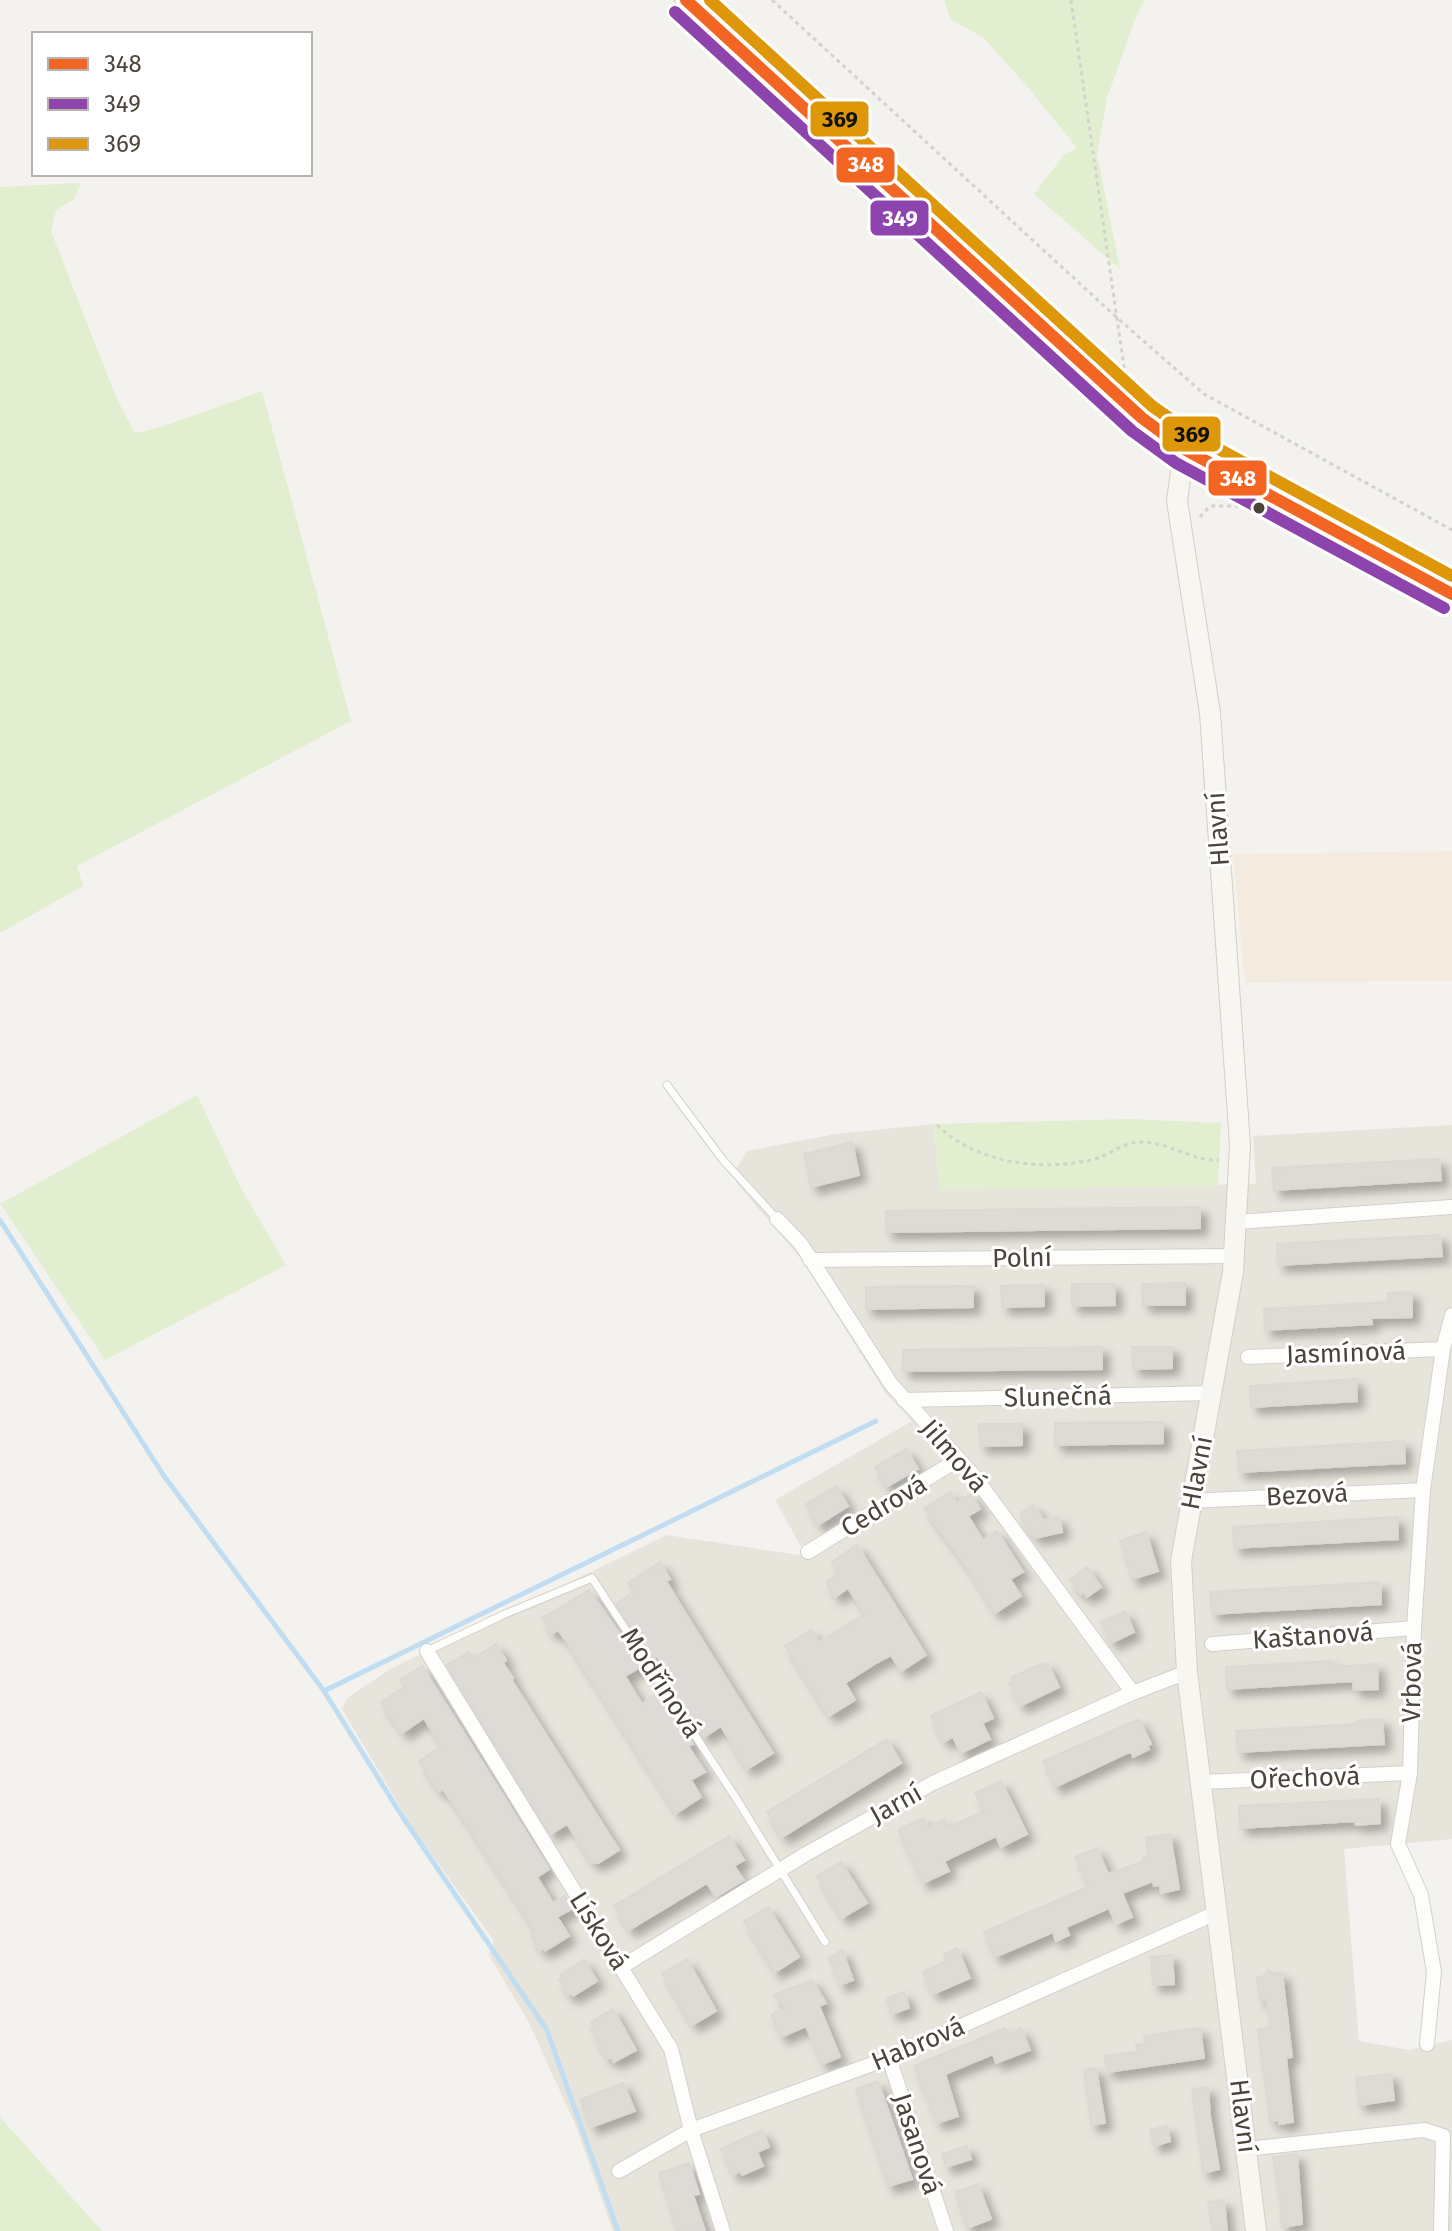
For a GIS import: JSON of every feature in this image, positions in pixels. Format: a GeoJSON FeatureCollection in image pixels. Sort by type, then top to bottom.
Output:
{"type":"FeatureCollection","features":[{"type":"Feature","properties":{"kind":"main road"},"geometry":{"type":"LineString","coordinates":[[686,0],[1129,407],[1184,449],[1452,594]]}},
{"type":"Feature","properties":{"kind":"street","name":"Hlavní"},"geometry":{"type":"LineString","coordinates":[[1184,449],[1177,501],[1210,713],[1239,1159],[1234,1256],[1181,1561],[1187,1672],[1256,2231]]}},
{"type":"Feature","properties":{"kind":"street"},"geometry":{"type":"LineString","coordinates":[[1236,1222],[1452,1207]]}},
{"type":"Feature","properties":{"kind":"street","name":"Jilmová"},"geometry":{"type":"LineString","coordinates":[[777,1219],[801,1244],[891,1384],[975,1477],[1133,1693]]}},
{"type":"Feature","properties":{"kind":"street","name":"Polní"},"geometry":{"type":"LineString","coordinates":[[810,1260],[1234,1256]]}},
{"type":"Feature","properties":{"kind":"street","name":"Vrbová"},"geometry":{"type":"LineString","coordinates":[[1427,2044],[1434,1972],[1421,1895],[1398,1844],[1410,1773],[1414,1628],[1423,1490],[1443,1349],[1452,1315]]}},
{"type":"Feature","properties":{"kind":"street","name":"Jasmínová"},"geometry":{"type":"LineString","coordinates":[[1248,1357],[1443,1349]]}},
{"type":"Feature","properties":{"kind":"street","name":"Slunečná"},"geometry":{"type":"LineString","coordinates":[[904,1400],[1212,1393]]}},
{"type":"Feature","properties":{"kind":"street","name":"Cedrová"},"geometry":{"type":"LineString","coordinates":[[808,1552],[959,1459]]}},
{"type":"Feature","properties":{"kind":"street","name":"Bezová"},"geometry":{"type":"LineString","coordinates":[[1190,1501],[1423,1490]]}},
{"type":"Feature","properties":{"kind":"street","name":"Kaštanová"},"geometry":{"type":"LineString","coordinates":[[1212,1644],[1414,1628]]}},
{"type":"Feature","properties":{"kind":"street","name":"Lísková"},"geometry":{"type":"LineString","coordinates":[[427,1651],[671,2049],[691,2130],[723,2231]]}},
{"type":"Feature","properties":{"kind":"street","name":"Jarní"},"geometry":{"type":"LineString","coordinates":[[621,1967],[780,1870],[933,1783],[1187,1672]]}},
{"type":"Feature","properties":{"kind":"street","name":"Ořechová"},"geometry":{"type":"LineString","coordinates":[[1201,1782],[1410,1773]]}},
{"type":"Feature","properties":{"kind":"street","name":"Habrová"},"geometry":{"type":"LineString","coordinates":[[619,2171],[691,2130],[889,2058],[1216,1913]]}},
{"type":"Feature","properties":{"kind":"street","name":"Jasanová"},"geometry":{"type":"LineString","coordinates":[[889,2058],[946,2231]]}},
{"type":"Feature","properties":{"kind":"street"},"geometry":{"type":"LineString","coordinates":[[1247,2149],[1424,2130],[1443,2136],[1441,2231]]}},
{"type":"Feature","properties":{"kind":"lane"},"geometry":{"type":"LineString","coordinates":[[667,1085],[723,1160],[777,1219]]}},
{"type":"Feature","properties":{"kind":"lane","name":"Modřínová"},"geometry":{"type":"LineString","coordinates":[[427,1651],[592,1578],[825,1942]]}},
{"type":"Feature","properties":{"kind":"path"},"geometry":{"type":"LineString","coordinates":[[772,0],[1204,394],[1452,530]]}},
{"type":"Feature","properties":{"kind":"path"},"geometry":{"type":"LineString","coordinates":[[1071,0],[1126,382]]}},
{"type":"Feature","properties":{"kind":"path"},"geometry":{"type":"LineString","coordinates":[[937,1125],[947,1135],[983,1154],[1039,1165],[1063,1165],[1098,1158],[1127,1143],[1139,1142],[1157,1143],[1203,1160],[1239,1159]]}},
{"type":"Feature","properties":{"kind":"shaded area"},"geometry":{"type":"Polygon","coordinates":[[[1452,851],[1452,981],[1245,983],[1233,854],[1452,851]]]}},
{"type":"Feature","properties":{"kind":"shaded area"},"geometry":{"type":"Polygon","coordinates":[[[934,1124],[940,1190],[1256,1184],[1253,1136],[1452,1125],[1452,1839],[1344,1849],[1359,2041],[1409,2050],[1452,2040],[1452,2231],[613,2231],[575,2124],[529,2023],[489,1955],[494,1941],[412,1827],[342,1709],[347,1698],[392,1668],[667,1535],[799,1555],[808,1559],[775,1500],[912,1421],[886,1394],[801,1259],[736,1182],[737,1168],[747,1151],[835,1134],[934,1124]]]}},
{"type":"Feature","properties":{"kind":"green space"},"geometry":{"type":"Polygon","coordinates":[[[944,0],[1145,0],[1107,98],[1097,154],[1120,269],[1034,194],[1064,155],[1077,148],[983,37],[950,19],[944,0]]]}},
{"type":"Feature","properties":{"kind":"green space"},"geometry":{"type":"Polygon","coordinates":[[[81,183],[74,199],[56,210],[51,231],[116,397],[135,433],[158,428],[262,391],[351,721],[77,866],[83,886],[0,933],[0,187],[81,183]]]}},
{"type":"Feature","properties":{"kind":"green space"},"geometry":{"type":"Polygon","coordinates":[[[197,1095],[241,1188],[286,1265],[105,1360],[0,1202],[197,1095]]]}},
{"type":"Feature","properties":{"kind":"green space"},"geometry":{"type":"Polygon","coordinates":[[[1129,1119],[1221,1123],[1218,1186],[940,1190],[934,1124],[1129,1119]]]}},
{"type":"Feature","properties":{"kind":"green space"},"geometry":{"type":"Polygon","coordinates":[[[0,2117],[102,2231],[0,2231],[0,2117]]]}},
{"type":"Feature","properties":{"kind":"building"},"geometry":{"type":"Polygon","coordinates":[[[852,1142],[859,1175],[811,1187],[804,1154],[852,1142]]]}},
{"type":"Feature","properties":{"kind":"building"},"geometry":{"type":"Polygon","coordinates":[[[1439,1159],[1441,1180],[1274,1190],[1272,1168],[1439,1159]]]}},
{"type":"Feature","properties":{"kind":"building"},"geometry":{"type":"Polygon","coordinates":[[[1200,1207],[1200,1228],[886,1232],[886,1211],[1200,1207]]]}},
{"type":"Feature","properties":{"kind":"building"},"geometry":{"type":"Polygon","coordinates":[[[1440,1235],[1442,1256],[1278,1265],[1277,1244],[1440,1235]]]}},
{"type":"Feature","properties":{"kind":"building"},"geometry":{"type":"Polygon","coordinates":[[[1185,1283],[1185,1305],[1143,1305],[1142,1284],[1185,1283]]]}},
{"type":"Feature","properties":{"kind":"building"},"geometry":{"type":"Polygon","coordinates":[[[1072,1284],[1114,1284],[1115,1305],[1072,1306],[1072,1284]]]}},
{"type":"Feature","properties":{"kind":"building"},"geometry":{"type":"Polygon","coordinates":[[[1044,1285],[1044,1306],[1002,1307],[1001,1286],[1044,1285]]]}},
{"type":"Feature","properties":{"kind":"building"},"geometry":{"type":"Polygon","coordinates":[[[973,1286],[973,1307],[866,1309],[866,1287],[973,1286]]]}},
{"type":"Feature","properties":{"kind":"building"},"geometry":{"type":"Polygon","coordinates":[[[1412,1292],[1412,1317],[1371,1318],[1372,1324],[1265,1330],[1264,1309],[1389,1302],[1388,1293],[1412,1292]]]}},
{"type":"Feature","properties":{"kind":"building"},"geometry":{"type":"Polygon","coordinates":[[[1102,1347],[1102,1369],[903,1371],[903,1350],[1102,1347]]]}},
{"type":"Feature","properties":{"kind":"building"},"geometry":{"type":"Polygon","coordinates":[[[1132,1347],[1172,1347],[1172,1368],[1133,1369],[1132,1347]]]}},
{"type":"Feature","properties":{"kind":"building"},"geometry":{"type":"Polygon","coordinates":[[[1356,1379],[1357,1401],[1251,1407],[1250,1386],[1356,1379]]]}},
{"type":"Feature","properties":{"kind":"building"},"geometry":{"type":"Polygon","coordinates":[[[1163,1422],[1163,1443],[1055,1445],[1055,1423],[1163,1422]]]}},
{"type":"Feature","properties":{"kind":"building"},"geometry":{"type":"Polygon","coordinates":[[[979,1424],[1022,1424],[1022,1445],[980,1446],[979,1424]]]}},
{"type":"Feature","properties":{"kind":"building"},"geometry":{"type":"Polygon","coordinates":[[[1404,1441],[1405,1463],[1239,1472],[1237,1451],[1404,1441]]]}},
{"type":"Feature","properties":{"kind":"building"},"geometry":{"type":"Polygon","coordinates":[[[906,1449],[918,1469],[886,1487],[875,1467],[906,1449]]]}},
{"type":"Feature","properties":{"kind":"building"},"geometry":{"type":"Polygon","coordinates":[[[836,1486],[848,1506],[818,1525],[806,1504],[836,1486]]]}},
{"type":"Feature","properties":{"kind":"building"},"geometry":{"type":"Polygon","coordinates":[[[950,1492],[957,1503],[971,1494],[980,1509],[968,1516],[983,1540],[997,1531],[1023,1572],[1010,1579],[1021,1596],[995,1613],[964,1563],[924,1509],[950,1492]]]}},
{"type":"Feature","properties":{"kind":"building"},"geometry":{"type":"Polygon","coordinates":[[[1033,1505],[1044,1520],[1059,1517],[1062,1532],[1035,1538],[1021,1519],[1021,1513],[1033,1505]]]}},
{"type":"Feature","properties":{"kind":"building"},"geometry":{"type":"Polygon","coordinates":[[[1397,1517],[1398,1539],[1234,1548],[1233,1527],[1397,1517]]]}},
{"type":"Feature","properties":{"kind":"building"},"geometry":{"type":"Polygon","coordinates":[[[1146,1532],[1158,1571],[1132,1579],[1120,1541],[1146,1532]]]}},
{"type":"Feature","properties":{"kind":"building"},"geometry":{"type":"Polygon","coordinates":[[[857,1545],[926,1655],[901,1671],[891,1655],[876,1663],[845,1683],[855,1700],[829,1716],[785,1646],[811,1630],[819,1642],[865,1614],[848,1588],[835,1597],[826,1582],[839,1574],[832,1562],[857,1545]]]}},
{"type":"Feature","properties":{"kind":"building"},"geometry":{"type":"Polygon","coordinates":[[[660,1562],[670,1579],[666,1581],[773,1753],[747,1769],[721,1726],[704,1737],[670,1686],[674,1683],[657,1656],[653,1659],[616,1604],[634,1592],[628,1583],[660,1562]]]}},
{"type":"Feature","properties":{"kind":"building"},"geometry":{"type":"Polygon","coordinates":[[[1087,1567],[1101,1587],[1087,1597],[1070,1580],[1087,1567]]]}},
{"type":"Feature","properties":{"kind":"building"},"geometry":{"type":"Polygon","coordinates":[[[1380,1582],[1381,1604],[1212,1614],[1210,1592],[1380,1582]]]}},
{"type":"Feature","properties":{"kind":"building"},"geometry":{"type":"Polygon","coordinates":[[[589,1590],[642,1666],[625,1676],[642,1704],[659,1693],[693,1744],[688,1746],[705,1772],[691,1780],[701,1797],[676,1813],[569,1645],[558,1630],[552,1634],[542,1618],[589,1590]]]}},
{"type":"Feature","properties":{"kind":"building"},"geometry":{"type":"Polygon","coordinates":[[[1125,1611],[1134,1632],[1111,1643],[1101,1622],[1125,1611]]]}},
{"type":"Feature","properties":{"kind":"building"},"geometry":{"type":"Polygon","coordinates":[[[496,1644],[506,1660],[503,1663],[511,1679],[619,1850],[598,1863],[592,1863],[567,1824],[551,1834],[447,1665],[469,1652],[473,1659],[496,1644]]]}},
{"type":"Feature","properties":{"kind":"building"},"geometry":{"type":"Polygon","coordinates":[[[1332,1661],[1332,1667],[1377,1664],[1378,1689],[1354,1690],[1353,1681],[1227,1689],[1226,1667],[1332,1661]]]}},
{"type":"Feature","properties":{"kind":"building"},"geometry":{"type":"Polygon","coordinates":[[[1043,1663],[1044,1666],[1048,1664],[1059,1687],[1020,1706],[1009,1683],[1013,1681],[1012,1677],[1043,1663]]]}},
{"type":"Feature","properties":{"kind":"building"},"geometry":{"type":"Polygon","coordinates":[[[422,1666],[549,1869],[537,1877],[553,1903],[565,1896],[573,1908],[557,1917],[569,1936],[545,1951],[543,1948],[540,1950],[531,1936],[534,1929],[468,1825],[419,1761],[441,1746],[424,1718],[402,1733],[381,1702],[404,1687],[400,1680],[422,1666]]]}},
{"type":"Feature","properties":{"kind":"building"},"geometry":{"type":"Polygon","coordinates":[[[981,1692],[993,1718],[982,1723],[990,1739],[961,1753],[953,1737],[943,1742],[931,1716],[981,1692]]]}},
{"type":"Feature","properties":{"kind":"building"},"geometry":{"type":"Polygon","coordinates":[[[1139,1719],[1151,1744],[1147,1746],[1149,1749],[1133,1757],[1132,1753],[1127,1753],[1055,1787],[1043,1761],[1139,1719]]]}},
{"type":"Feature","properties":{"kind":"building"},"geometry":{"type":"Polygon","coordinates":[[[1382,1719],[1384,1744],[1238,1752],[1236,1731],[1358,1724],[1358,1721],[1382,1719]]]}},
{"type":"Feature","properties":{"kind":"building"},"geometry":{"type":"Polygon","coordinates":[[[887,1739],[901,1763],[782,1837],[767,1812],[887,1739]]]}},
{"type":"Feature","properties":{"kind":"building"},"geometry":{"type":"Polygon","coordinates":[[[1001,1781],[1027,1834],[1001,1847],[996,1836],[944,1861],[949,1871],[923,1883],[898,1830],[923,1818],[928,1827],[944,1820],[948,1828],[984,1811],[975,1793],[1001,1781]]]}},
{"type":"Feature","properties":{"kind":"building"},"geometry":{"type":"Polygon","coordinates":[[[1379,1799],[1380,1823],[1356,1825],[1355,1821],[1240,1828],[1239,1806],[1379,1799]]]}},
{"type":"Feature","properties":{"kind":"building"},"geometry":{"type":"Polygon","coordinates":[[[1170,1834],[1179,1889],[1161,1893],[1160,1885],[1154,1886],[1153,1881],[1122,1893],[1132,1917],[1116,1924],[1109,1908],[1066,1927],[1069,1935],[1056,1941],[1053,1932],[995,1957],[984,1932],[1088,1887],[1075,1857],[1097,1848],[1108,1874],[1144,1861],[1144,1857],[1149,1856],[1146,1838],[1170,1834]]]}},
{"type":"Feature","properties":{"kind":"building"},"geometry":{"type":"Polygon","coordinates":[[[729,1836],[744,1860],[734,1866],[744,1880],[716,1897],[707,1883],[629,1930],[614,1906],[729,1836]]]}},
{"type":"Feature","properties":{"kind":"building"},"geometry":{"type":"Polygon","coordinates":[[[841,1862],[867,1903],[842,1918],[817,1876],[841,1862]]]}},
{"type":"Feature","properties":{"kind":"building"},"geometry":{"type":"Polygon","coordinates":[[[768,1907],[799,1957],[775,1972],[744,1921],[768,1907]]]}},
{"type":"Feature","properties":{"kind":"building"},"geometry":{"type":"Polygon","coordinates":[[[957,1948],[970,1978],[933,1994],[923,1972],[947,1961],[944,1954],[957,1948]]]}},
{"type":"Feature","properties":{"kind":"building"},"geometry":{"type":"Polygon","coordinates":[[[842,1950],[853,1980],[840,1985],[829,1958],[842,1950]]]}},
{"type":"Feature","properties":{"kind":"building"},"geometry":{"type":"Polygon","coordinates":[[[1172,1955],[1174,1984],[1153,1985],[1151,1957],[1172,1955]]]}},
{"type":"Feature","properties":{"kind":"building"},"geometry":{"type":"Polygon","coordinates":[[[687,1959],[716,2011],[692,2025],[662,1973],[687,1959]]]}},
{"type":"Feature","properties":{"kind":"building"},"geometry":{"type":"Polygon","coordinates":[[[584,1960],[597,1981],[573,1996],[571,1993],[568,1995],[559,1980],[562,1978],[560,1975],[584,1960]]]}},
{"type":"Feature","properties":{"kind":"building"},"geometry":{"type":"Polygon","coordinates":[[[1268,1970],[1275,1974],[1282,1973],[1292,2057],[1286,2058],[1293,2122],[1279,2124],[1279,2120],[1270,2121],[1258,2029],[1271,2028],[1267,2000],[1260,2000],[1257,1977],[1264,1976],[1268,1970]]]}},
{"type":"Feature","properties":{"kind":"building"},"geometry":{"type":"Polygon","coordinates":[[[812,1980],[826,2003],[819,2006],[840,2057],[822,2064],[806,2026],[781,2037],[771,2015],[785,2008],[774,1995],[812,1980]]]}},
{"type":"Feature","properties":{"kind":"building"},"geometry":{"type":"Polygon","coordinates":[[[904,1992],[909,2008],[892,2014],[886,1998],[904,1992]]]}},
{"type":"Feature","properties":{"kind":"building"},"geometry":{"type":"Polygon","coordinates":[[[613,2009],[636,2050],[614,2062],[611,2057],[607,2059],[591,2029],[594,2027],[591,2022],[613,2009]]]}},
{"type":"Feature","properties":{"kind":"building"},"geometry":{"type":"Polygon","coordinates":[[[1005,2028],[1008,2036],[1021,2028],[1030,2050],[996,2063],[993,2054],[945,2074],[958,2116],[937,2123],[914,2066],[1005,2028]]]}},
{"type":"Feature","properties":{"kind":"building"},"geometry":{"type":"Polygon","coordinates":[[[1200,2028],[1204,2058],[1107,2072],[1105,2056],[1138,2052],[1136,2045],[1145,2044],[1144,2036],[1200,2028]]]}},
{"type":"Feature","properties":{"kind":"building"},"geometry":{"type":"Polygon","coordinates":[[[1096,2068],[1105,2123],[1091,2125],[1084,2070],[1096,2068]]]}},
{"type":"Feature","properties":{"kind":"building"},"geometry":{"type":"Polygon","coordinates":[[[1391,2074],[1394,2100],[1359,2105],[1356,2078],[1391,2074]]]}},
{"type":"Feature","properties":{"kind":"building"},"geometry":{"type":"Polygon","coordinates":[[[878,2081],[912,2179],[888,2186],[856,2089],[878,2081]]]}},
{"type":"Feature","properties":{"kind":"building"},"geometry":{"type":"Polygon","coordinates":[[[623,2083],[635,2111],[591,2127],[580,2100],[623,2083]]]}},
{"type":"Feature","properties":{"kind":"building"},"geometry":{"type":"Polygon","coordinates":[[[1208,2087],[1219,2169],[1203,2173],[1192,2089],[1208,2087]]]}},
{"type":"Feature","properties":{"kind":"building"},"geometry":{"type":"Polygon","coordinates":[[[1167,2126],[1170,2141],[1154,2146],[1150,2130],[1167,2126]]]}},
{"type":"Feature","properties":{"kind":"building"},"geometry":{"type":"Polygon","coordinates":[[[762,2130],[769,2147],[757,2152],[763,2166],[742,2175],[740,2171],[733,2175],[721,2149],[762,2130]]]}},
{"type":"Feature","properties":{"kind":"building"},"geometry":{"type":"Polygon","coordinates":[[[967,2146],[971,2159],[946,2167],[942,2154],[967,2146]]]}},
{"type":"Feature","properties":{"kind":"building"},"geometry":{"type":"Polygon","coordinates":[[[1297,2154],[1302,2224],[1282,2227],[1273,2157],[1297,2154]]]}},
{"type":"Feature","properties":{"kind":"building"},"geometry":{"type":"Polygon","coordinates":[[[689,2163],[699,2194],[693,2195],[705,2231],[677,2231],[659,2173],[689,2163]]]}},
{"type":"Feature","properties":{"kind":"building"},"geometry":{"type":"Polygon","coordinates":[[[978,2184],[991,2219],[967,2228],[955,2192],[978,2184]]]}},
{"type":"Feature","properties":{"kind":"building"},"geometry":{"type":"Polygon","coordinates":[[[1224,2200],[1227,2231],[1213,2231],[1208,2202],[1224,2200]]]}},
{"type":"Feature","properties":{"kind":"waterway"},"geometry":{"type":"LineString","coordinates":[[0,1220],[164,1476],[324,1691],[402,1816],[547,2030],[618,2231]]}},
{"type":"Feature","properties":{"kind":"waterway"},"geometry":{"type":"LineString","coordinates":[[324,1691],[876,1421]]}},
{"type":"Feature","properties":{"kind":"transit line","name":"348"},"geometry":{"type":"LineString","coordinates":[[686,0],[1142,418],[1184,449],[1452,594]]}},
{"type":"Feature","properties":{"kind":"transit line","name":"369"},"geometry":{"type":"LineString","coordinates":[[710,0],[1152,406],[1193,435],[1452,576]]}},
{"type":"Feature","properties":{"kind":"transit line","name":"349"},"geometry":{"type":"LineString","coordinates":[[675,12],[1132,431],[1176,463],[1444,608]]}}]}
